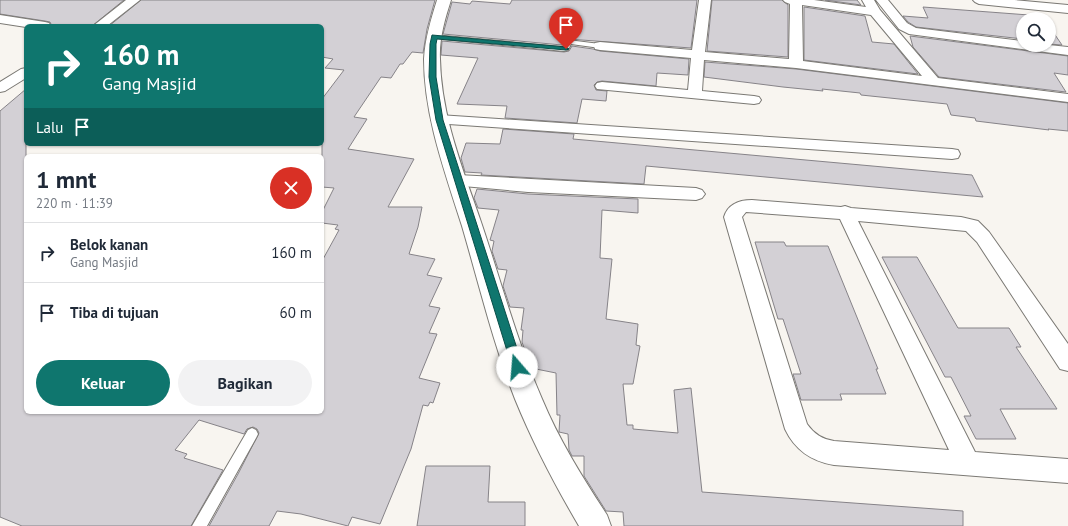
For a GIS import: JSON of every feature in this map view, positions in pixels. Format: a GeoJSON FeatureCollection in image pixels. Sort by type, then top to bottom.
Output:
{"type":"FeatureCollection","features":[{"type":"Feature","properties":{"kind":"street"},"geometry":{"type":"LineString","coordinates":[[102,24],[134,0]]}},
{"type":"Feature","properties":{"kind":"street"},"geometry":{"type":"LineString","coordinates":[[444,0],[434,37],[432,58],[433,77],[440,120],[528,399],[550,443],[596,526]]}},
{"type":"Feature","properties":{"kind":"street"},"geometry":{"type":"LineString","coordinates":[[695,95],[698,54],[705,0]]}},
{"type":"Feature","properties":{"kind":"street"},"geometry":{"type":"LineString","coordinates":[[796,64],[792,0],[875,12]]}},
{"type":"Feature","properties":{"kind":"street"},"geometry":{"type":"LineString","coordinates":[[868,0],[875,12],[933,80]]}},
{"type":"Feature","properties":{"kind":"street"},"geometry":{"type":"LineString","coordinates":[[882,0],[904,28],[913,31],[1068,51]]}},
{"type":"Feature","properties":{"kind":"street"},"geometry":{"type":"LineString","coordinates":[[979,0],[1068,9]]}},
{"type":"Feature","properties":{"kind":"street"},"geometry":{"type":"LineString","coordinates":[[0,18],[34,24]]}},
{"type":"Feature","properties":{"kind":"street"},"geometry":{"type":"LineString","coordinates":[[600,46],[796,64],[1068,98]]}},
{"type":"Feature","properties":{"kind":"street"},"geometry":{"type":"LineString","coordinates":[[0,88],[24,73]]}},
{"type":"Feature","properties":{"kind":"street"},"geometry":{"type":"LineString","coordinates":[[602,86],[754,100]]}},
{"type":"Feature","properties":{"kind":"street"},"geometry":{"type":"LineString","coordinates":[[440,120],[952,154]]}},
{"type":"Feature","properties":{"kind":"street"},"geometry":{"type":"LineString","coordinates":[[458,181],[696,194]]}},
{"type":"Feature","properties":{"kind":"street"},"geometry":{"type":"LineString","coordinates":[[1068,362],[983,237],[972,226],[961,223],[845,212],[752,206],[740,207],[733,215],[797,429],[809,444],[826,452],[1068,471]]}},
{"type":"Feature","properties":{"kind":"street"},"geometry":{"type":"LineString","coordinates":[[845,212],[967,462]]}},
{"type":"Feature","properties":{"kind":"lane"},"geometry":{"type":"LineString","coordinates":[[434,37],[562,49],[566,49],[568,42],[600,46]]}},
{"type":"Feature","properties":{"kind":"lane"},"geometry":{"type":"LineString","coordinates":[[199,526],[252,434]]}},
{"type":"Feature","properties":{"kind":"building"},"geometry":{"type":"Polygon","coordinates":[[[0,0],[124,0],[94,24],[51,24],[50,22],[0,14],[0,0]]]}},
{"type":"Feature","properties":{"kind":"building"},"geometry":{"type":"Polygon","coordinates":[[[141,0],[435,0],[427,29],[423,53],[412,52],[403,64],[400,64],[391,78],[381,77],[354,117],[367,119],[348,149],[414,159],[388,207],[422,207],[418,227],[409,254],[435,259],[427,275],[442,278],[429,306],[440,308],[429,333],[437,334],[419,378],[440,383],[433,403],[430,402],[428,406],[423,405],[411,449],[380,524],[352,517],[348,526],[301,514],[277,511],[269,526],[209,526],[259,433],[257,429],[253,427],[247,429],[244,434],[199,420],[175,450],[187,454],[184,458],[223,470],[191,526],[22,526],[0,517],[0,111],[24,91],[24,146],[26,146],[26,154],[24,154],[24,414],[324,414],[324,257],[339,230],[335,229],[338,225],[324,223],[324,208],[334,188],[324,187],[324,154],[322,154],[322,146],[324,146],[324,96],[344,70],[325,68],[333,59],[324,57],[324,24],[111,24],[141,0]]]}},
{"type":"Feature","properties":{"kind":"building"},"geometry":{"type":"Polygon","coordinates":[[[512,0],[697,0],[691,48],[568,39],[565,40],[562,45],[443,34],[452,2],[470,4],[472,1],[510,4],[512,0]]]}},
{"type":"Feature","properties":{"kind":"building"},"geometry":{"type":"Polygon","coordinates":[[[712,0],[782,0],[788,5],[788,57],[707,51],[712,0]]]}},
{"type":"Feature","properties":{"kind":"building"},"geometry":{"type":"Polygon","coordinates":[[[825,0],[857,0],[861,5],[825,0]]]}},
{"type":"Feature","properties":{"kind":"building"},"geometry":{"type":"Polygon","coordinates":[[[804,7],[865,16],[872,42],[894,44],[918,74],[804,60],[804,7]]]}},
{"type":"Feature","properties":{"kind":"building"},"geometry":{"type":"Polygon","coordinates":[[[923,7],[1016,14],[1016,38],[916,27],[908,22],[903,16],[928,18],[923,7]]]}},
{"type":"Feature","properties":{"kind":"building"},"geometry":{"type":"Polygon","coordinates":[[[910,36],[1016,49],[1016,52],[1036,52],[1068,56],[1068,75],[1054,73],[1066,92],[939,77],[913,47],[910,36]]]}},
{"type":"Feature","properties":{"kind":"building"},"geometry":{"type":"Polygon","coordinates":[[[1056,36],[1062,45],[1056,45],[1056,36]]]}},
{"type":"Feature","properties":{"kind":"building"},"geometry":{"type":"Polygon","coordinates":[[[442,41],[564,52],[569,51],[572,46],[600,51],[689,59],[688,75],[657,73],[656,86],[602,81],[597,82],[594,85],[596,90],[607,91],[606,101],[582,99],[577,123],[505,118],[507,106],[457,104],[478,58],[441,55],[442,41]]]}},
{"type":"Feature","properties":{"kind":"building"},"geometry":{"type":"Polygon","coordinates":[[[705,62],[796,69],[1068,103],[1068,131],[976,121],[975,118],[951,115],[947,104],[861,95],[860,93],[783,87],[704,77],[705,62]]]}},
{"type":"Feature","properties":{"kind":"building"},"geometry":{"type":"Polygon","coordinates":[[[503,129],[574,134],[573,139],[972,175],[983,197],[646,166],[644,184],[481,175],[482,173],[465,172],[461,158],[466,143],[500,144],[503,129]]]}},
{"type":"Feature","properties":{"kind":"building"},"geometry":{"type":"Polygon","coordinates":[[[477,189],[528,194],[638,199],[638,213],[602,210],[600,258],[612,259],[606,319],[638,324],[636,345],[640,346],[633,384],[623,384],[627,425],[633,425],[633,429],[678,433],[674,390],[691,388],[702,492],[963,511],[963,526],[624,526],[623,512],[606,511],[584,476],[584,456],[572,456],[569,450],[568,434],[559,432],[560,415],[557,415],[556,373],[531,368],[522,342],[523,330],[521,330],[524,308],[510,307],[503,286],[507,270],[498,269],[492,251],[494,241],[490,240],[499,210],[478,208],[474,198],[477,189]]]}},
{"type":"Feature","properties":{"kind":"building"},"geometry":{"type":"Polygon","coordinates":[[[755,242],[784,242],[786,246],[828,246],[878,369],[876,369],[886,394],[840,394],[842,400],[801,400],[793,374],[801,374],[783,319],[778,319],[755,242]]]}},
{"type":"Feature","properties":{"kind":"building"},"geometry":{"type":"Polygon","coordinates":[[[882,257],[917,257],[958,328],[1009,328],[1021,347],[1016,347],[1057,409],[1000,409],[1016,439],[976,439],[964,416],[971,416],[951,377],[945,377],[882,257]]]}},
{"type":"Feature","properties":{"kind":"building"},"geometry":{"type":"Polygon","coordinates":[[[426,466],[490,466],[488,502],[525,502],[525,526],[417,526],[426,466]]]}},
{"type":"Feature","properties":{"kind":"route"},"geometry":{"type":"LineString","coordinates":[[517,367],[440,120],[433,77],[432,58],[434,37],[566,49]]}}]}
